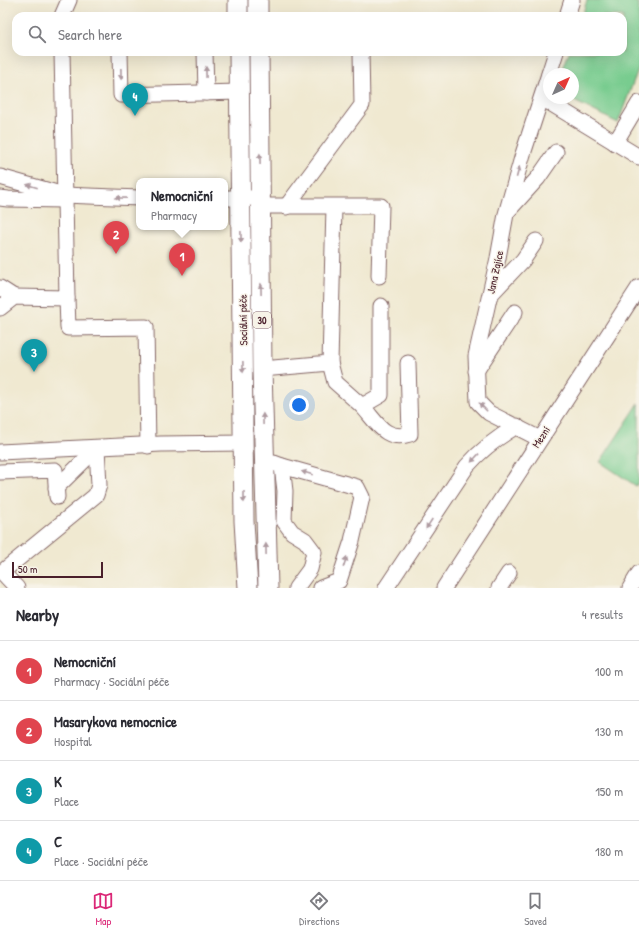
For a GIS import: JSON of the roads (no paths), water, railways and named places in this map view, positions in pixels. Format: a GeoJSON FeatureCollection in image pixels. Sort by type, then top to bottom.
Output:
{"type":"FeatureCollection","features":[{"type":"Feature","properties":{"kind":"main road"},"geometry":{"type":"LineString","coordinates":[[238,0],[238,12]]}},
{"type":"Feature","properties":{"kind":"main road"},"geometry":{"type":"LineString","coordinates":[[258,0],[258,12]]}},
{"type":"Feature","properties":{"kind":"main road","name":"Sociální péče"},"geometry":{"type":"LineString","coordinates":[[239,56],[239,92],[233,198],[244,443],[244,520],[248,588]]}},
{"type":"Feature","properties":{"kind":"main road","name":"Sociální péče"},"geometry":{"type":"LineString","coordinates":[[259,56],[262,370],[268,588]]}},
{"type":"Feature","properties":{"kind":"street"},"geometry":{"type":"LineString","coordinates":[[64,12],[69,0]]}},
{"type":"Feature","properties":{"kind":"street"},"geometry":{"type":"LineString","coordinates":[[568,12],[572,0]]}},
{"type":"Feature","properties":{"kind":"street"},"geometry":{"type":"LineString","coordinates":[[62,56],[68,328],[146,327],[155,445]]}},
{"type":"Feature","properties":{"kind":"street"},"geometry":{"type":"LineString","coordinates":[[120,56],[121,95],[239,92]]}},
{"type":"Feature","properties":{"kind":"street"},"geometry":{"type":"LineString","coordinates":[[205,56],[206,93]]}},
{"type":"Feature","properties":{"kind":"street"},"geometry":{"type":"LineString","coordinates":[[286,206],[362,105],[361,56]]}},
{"type":"Feature","properties":{"kind":"street","name":"Jana Zajíce"},"geometry":{"type":"LineString","coordinates":[[551,68],[555,56]]}},
{"type":"Feature","properties":{"kind":"street","name":"Jana Zajíce"},"geometry":{"type":"LineString","coordinates":[[540,439],[489,413],[478,402],[476,356],[506,214],[523,154],[543,95]]}},
{"type":"Feature","properties":{"kind":"street"},"geometry":{"type":"LineString","coordinates":[[542,98],[639,157]]}},
{"type":"Feature","properties":{"kind":"street"},"geometry":{"type":"LineString","coordinates":[[615,143],[639,103]]}},
{"type":"Feature","properties":{"kind":"street"},"geometry":{"type":"LineString","coordinates":[[506,214],[538,178],[556,152]]}},
{"type":"Feature","properties":{"kind":"street"},"geometry":{"type":"LineString","coordinates":[[0,177],[64,197]]}},
{"type":"Feature","properties":{"kind":"street"},"geometry":{"type":"LineString","coordinates":[[4,198],[136,198]]}},
{"type":"Feature","properties":{"kind":"street"},"geometry":{"type":"LineString","coordinates":[[233,198],[286,206],[381,206],[379,276]]}},
{"type":"Feature","properties":{"kind":"street"},"geometry":{"type":"LineString","coordinates":[[334,207],[330,363],[335,382],[362,406],[387,434],[400,437],[410,434],[408,363]]}},
{"type":"Feature","properties":{"kind":"street"},"geometry":{"type":"LineString","coordinates":[[490,295],[522,260],[536,241]]}},
{"type":"Feature","properties":{"kind":"street","name":"Mezní"},"geometry":{"type":"LineString","coordinates":[[444,588],[540,439],[635,302],[639,287]]}},
{"type":"Feature","properties":{"kind":"street"},"geometry":{"type":"LineString","coordinates":[[0,288],[14,297],[67,298]]}},
{"type":"Feature","properties":{"kind":"street"},"geometry":{"type":"LineString","coordinates":[[0,308],[14,297]]}},
{"type":"Feature","properties":{"kind":"street"},"geometry":{"type":"LineString","coordinates":[[362,406],[381,395],[381,306]]}},
{"type":"Feature","properties":{"kind":"street"},"geometry":{"type":"LineString","coordinates":[[476,371],[514,312]]}},
{"type":"Feature","properties":{"kind":"street"},"geometry":{"type":"LineString","coordinates":[[262,370],[330,363]]}},
{"type":"Feature","properties":{"kind":"street"},"geometry":{"type":"LineString","coordinates":[[386,588],[467,466],[481,451],[498,437],[517,426]]}},
{"type":"Feature","properties":{"kind":"street"},"geometry":{"type":"LineString","coordinates":[[0,452],[155,445],[244,443]]}},
{"type":"Feature","properties":{"kind":"street"},"geometry":{"type":"LineString","coordinates":[[0,472],[56,470],[56,492],[97,448]]}},
{"type":"Feature","properties":{"kind":"street"},"geometry":{"type":"LineString","coordinates":[[17,588],[1,571],[96,495],[98,485],[97,448]]}},
{"type":"Feature","properties":{"kind":"street"},"geometry":{"type":"LineString","coordinates":[[264,458],[282,466],[357,487],[362,497],[352,541],[339,581],[321,588]]}},
{"type":"Feature","properties":{"kind":"street"},"geometry":{"type":"LineString","coordinates":[[282,466],[285,491],[284,521],[292,532],[305,540],[314,552],[310,569],[296,588]]}},
{"type":"Feature","properties":{"kind":"street"},"geometry":{"type":"LineString","coordinates":[[499,588],[509,573]]}},
{"type":"Feature","properties":{"kind":"street"},"geometry":{"type":"LineString","coordinates":[[630,588],[639,573]]}},
{"type":"Feature","properties":{"kind":"place","name":"C"},"geometry":{"type":"Point","coordinates":[135,116]}},
{"type":"Feature","properties":{"kind":"place","name":"Masarykova nemocnice"},"geometry":{"type":"Point","coordinates":[116,254]}},
{"type":"Feature","properties":{"kind":"place","name":"Nemocniční"},"geometry":{"type":"Point","coordinates":[182,276]}},
{"type":"Feature","properties":{"kind":"place","name":"K"},"geometry":{"type":"Point","coordinates":[34,372]}}]}
